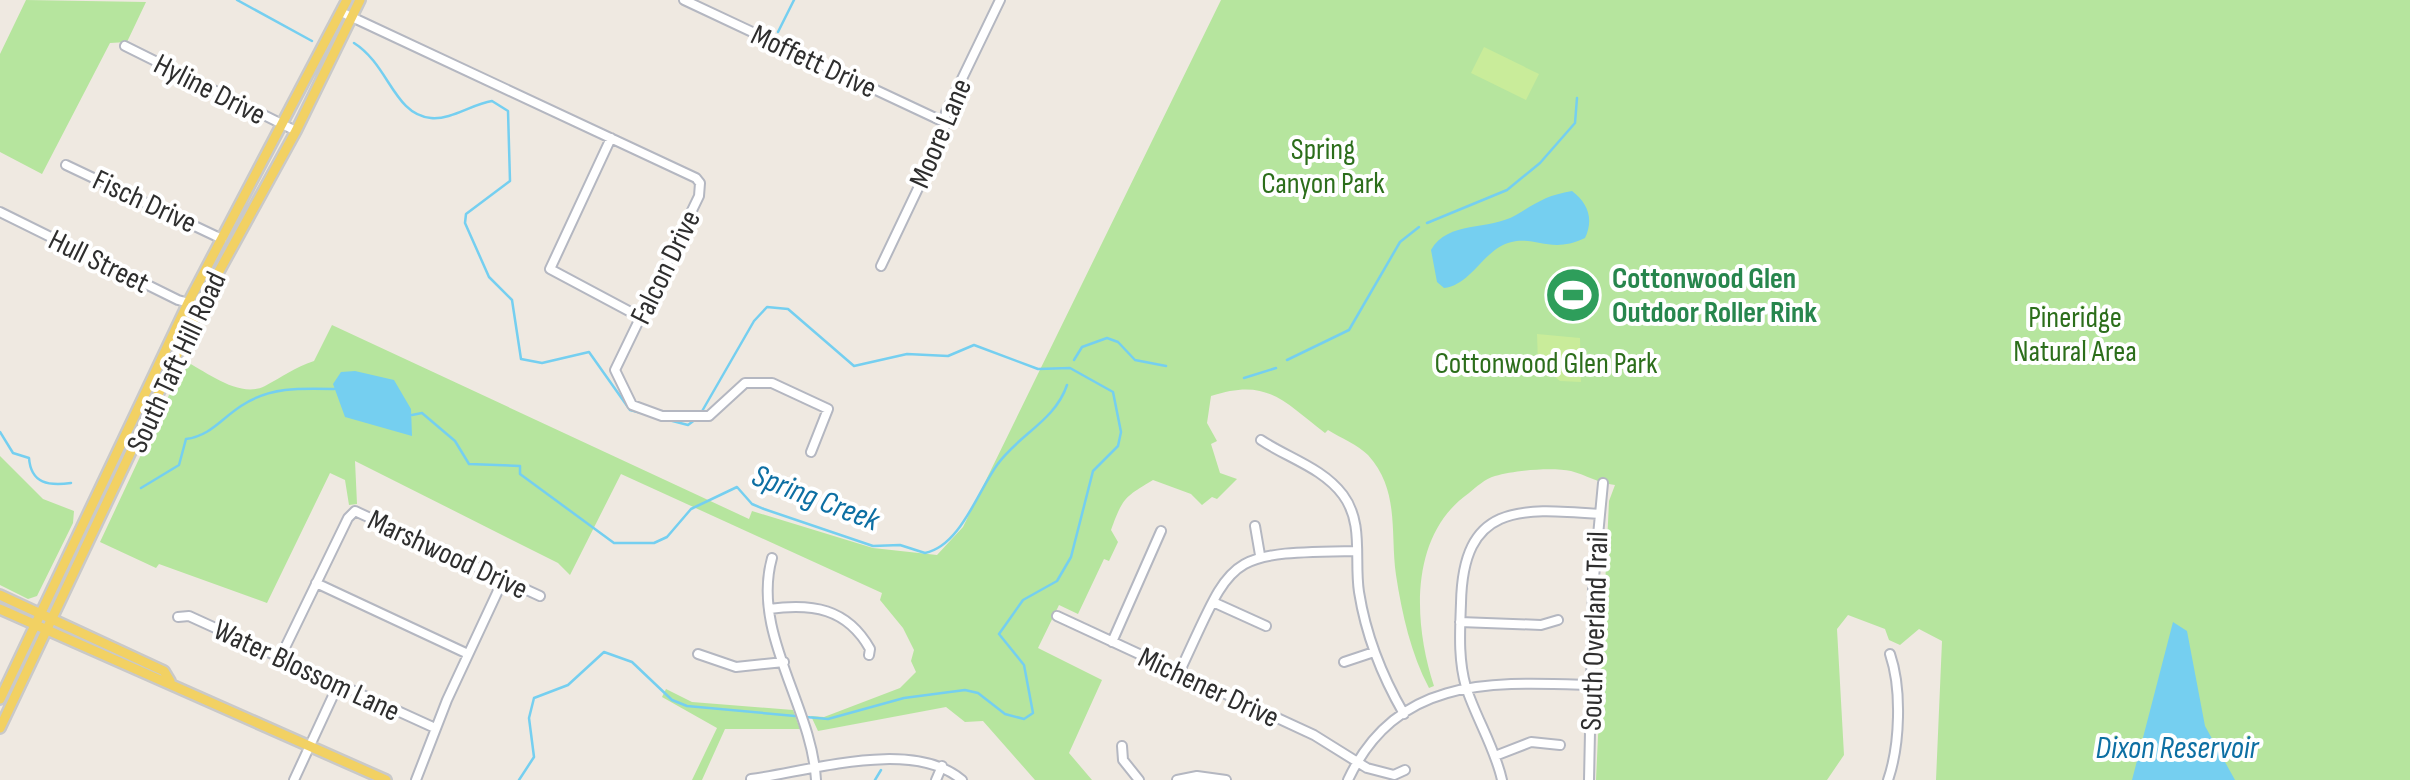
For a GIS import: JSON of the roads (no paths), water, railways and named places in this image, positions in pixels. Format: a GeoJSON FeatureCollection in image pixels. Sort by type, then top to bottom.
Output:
{"type":"FeatureCollection","features":[{"type":"Feature","properties":{"kind":"main road","name":"South Taft Hill Road"},"geometry":{"type":"LineString","coordinates":[[0,699],[195,304],[296,131],[346,15],[347,0]]}},
{"type":"Feature","properties":{"kind":"main road","name":"South Taft Hill Road"},"geometry":{"type":"LineString","coordinates":[[0,728],[54,621],[222,239],[346,15],[360,0]]}},
{"type":"Feature","properties":{"kind":"main road"},"geometry":{"type":"LineString","coordinates":[[0,595],[164,671],[170,680],[386,780]]}},
{"type":"Feature","properties":{"kind":"main road"},"geometry":{"type":"LineString","coordinates":[[0,608],[159,682],[170,680]]}},
{"type":"Feature","properties":{"kind":"street","name":"Moffett Drive"},"geometry":{"type":"LineString","coordinates":[[684,0],[944,122]]}},
{"type":"Feature","properties":{"kind":"street","name":"Moore Lane"},"geometry":{"type":"LineString","coordinates":[[881,266],[943,136],[944,122],[1000,0]]}},
{"type":"Feature","properties":{"kind":"street","name":"Falcon Drive"},"geometry":{"type":"LineString","coordinates":[[346,15],[691,176],[702,189],[615,370],[618,384],[632,405],[662,416],[699,416],[714,414],[736,390],[755,381],[772,383],[828,409],[811,452]]}},
{"type":"Feature","properties":{"kind":"street","name":"Hyline Drive"},"geometry":{"type":"LineString","coordinates":[[125,46],[296,131]]}},
{"type":"Feature","properties":{"kind":"street"},"geometry":{"type":"LineString","coordinates":[[611,138],[550,269],[640,317]]}},
{"type":"Feature","properties":{"kind":"street","name":"Fisch Drive"},"geometry":{"type":"LineString","coordinates":[[66,165],[202,226],[222,239]]}},
{"type":"Feature","properties":{"kind":"street","name":"Hull Street"},"geometry":{"type":"LineString","coordinates":[[0,212],[178,300],[195,304]]}},
{"type":"Feature","properties":{"kind":"street"},"geometry":{"type":"LineString","coordinates":[[1261,440],[1310,467],[1343,495],[1354,515],[1358,590],[1374,652],[1404,714]]}},
{"type":"Feature","properties":{"kind":"street","name":"South Overland Trail"},"geometry":{"type":"LineString","coordinates":[[1588,780],[1603,482]]}},
{"type":"Feature","properties":{"kind":"street"},"geometry":{"type":"LineString","coordinates":[[1502,780],[1466,686],[1460,622],[1465,556],[1489,524],[1530,510],[1599,514]]}},
{"type":"Feature","properties":{"kind":"street","name":"Marshwood Drive"},"geometry":{"type":"LineString","coordinates":[[316,583],[356,512],[540,596]]}},
{"type":"Feature","properties":{"kind":"street"},"geometry":{"type":"LineString","coordinates":[[1255,526],[1260,555]]}},
{"type":"Feature","properties":{"kind":"street"},"geometry":{"type":"LineString","coordinates":[[1112,642],[1161,531]]}},
{"type":"Feature","properties":{"kind":"street"},"geometry":{"type":"LineString","coordinates":[[1179,673],[1229,574],[1260,555],[1357,552]]}},
{"type":"Feature","properties":{"kind":"street"},"geometry":{"type":"LineString","coordinates":[[772,558],[769,608],[806,726],[816,775]]}},
{"type":"Feature","properties":{"kind":"street"},"geometry":{"type":"LineString","coordinates":[[416,780],[435,728],[503,580]]}},
{"type":"Feature","properties":{"kind":"street"},"geometry":{"type":"LineString","coordinates":[[280,658],[316,583],[468,654]]}},
{"type":"Feature","properties":{"kind":"street"},"geometry":{"type":"LineString","coordinates":[[1213,602],[1266,626]]}},
{"type":"Feature","properties":{"kind":"street"},"geometry":{"type":"LineString","coordinates":[[769,608],[804,605],[833,612],[858,630],[870,649],[869,655]]}},
{"type":"Feature","properties":{"kind":"street","name":"Water Blossom Lane"},"geometry":{"type":"LineString","coordinates":[[178,616],[189,616],[435,728]]}},
{"type":"Feature","properties":{"kind":"street","name":"Michener Drive"},"geometry":{"type":"LineString","coordinates":[[1056,616],[1314,735],[1357,763]]}},
{"type":"Feature","properties":{"kind":"street"},"geometry":{"type":"LineString","coordinates":[[1460,622],[1542,624],[1558,620]]}},
{"type":"Feature","properties":{"kind":"street"},"geometry":{"type":"LineString","coordinates":[[1344,662],[1374,652]]}},
{"type":"Feature","properties":{"kind":"street"},"geometry":{"type":"LineString","coordinates":[[698,654],[736,666],[784,662]]}},
{"type":"Feature","properties":{"kind":"street"},"geometry":{"type":"LineString","coordinates":[[1888,780],[1894,746],[1895,670],[1890,654]]}},
{"type":"Feature","properties":{"kind":"street"},"geometry":{"type":"LineString","coordinates":[[294,780],[338,685]]}},
{"type":"Feature","properties":{"kind":"street"},"geometry":{"type":"LineString","coordinates":[[1348,780],[1357,763],[1404,714],[1466,686],[1591,685]]}},
{"type":"Feature","properties":{"kind":"street"},"geometry":{"type":"LineString","coordinates":[[1494,756],[1542,740],[1560,745]]}},
{"type":"Feature","properties":{"kind":"street"},"geometry":{"type":"LineString","coordinates":[[1122,746],[1123,760],[1139,780]]}},
{"type":"Feature","properties":{"kind":"street"},"geometry":{"type":"LineString","coordinates":[[751,780],[816,775],[899,758],[942,766],[962,780]]}},
{"type":"Feature","properties":{"kind":"street"},"geometry":{"type":"LineString","coordinates":[[1357,763],[1384,774],[1406,770]]}},
{"type":"Feature","properties":{"kind":"street"},"geometry":{"type":"LineString","coordinates":[[936,780],[942,766]]}},
{"type":"Feature","properties":{"kind":"street"},"geometry":{"type":"LineString","coordinates":[[1177,780],[1197,776],[1226,780]]}},
{"type":"Feature","properties":{"kind":"water"},"geometry":{"type":"Polygon","coordinates":[[[1572,191],[1588,212],[1585,238],[1562,245],[1508,243],[1453,286],[1444,288],[1437,282],[1431,250],[1448,234],[1505,220],[1549,197],[1572,191]]]}},
{"type":"Feature","properties":{"kind":"water"},"geometry":{"type":"Polygon","coordinates":[[[355,371],[394,380],[411,409],[412,436],[345,417],[333,384],[341,372],[355,371]]]}},
{"type":"Feature","properties":{"kind":"water","name":"Dixon Reservoir"},"geometry":{"type":"Polygon","coordinates":[[[2173,622],[2187,631],[2205,726],[2235,780],[2132,780],[2173,622]]]}},
{"type":"Feature","properties":{"kind":"waterway"},"geometry":{"type":"LineString","coordinates":[[237,0],[312,41]]}},
{"type":"Feature","properties":{"kind":"waterway"},"geometry":{"type":"LineString","coordinates":[[778,32],[794,0]]}},
{"type":"Feature","properties":{"kind":"waterway"},"geometry":{"type":"LineString","coordinates":[[354,43],[376,64],[408,108],[419,115],[446,117],[492,101],[508,111],[510,181],[466,214],[465,223],[489,277],[512,300],[521,359],[542,363],[589,352],[630,410],[688,425],[696,419]]}},
{"type":"Feature","properties":{"kind":"waterway","name":"Spring Creek"},"geometry":{"type":"LineString","coordinates":[[1427,223],[1507,190],[1540,163],[1575,123],[1577,98]]}},
{"type":"Feature","properties":{"kind":"waterway","name":"Spring Creek"},"geometry":{"type":"LineString","coordinates":[[1287,360],[1349,330],[1400,242],[1419,227]]}},
{"type":"Feature","properties":{"kind":"waterway"},"geometry":{"type":"LineString","coordinates":[[519,780],[534,757],[529,718],[534,698],[568,685],[604,652],[632,662],[672,700],[687,706],[828,719],[904,698],[965,690],[978,693],[1005,714],[1024,719],[1033,713],[1024,665],[999,634],[1023,600],[1057,581],[1071,557],[1093,471],[1118,446],[1121,432],[1113,392],[1070,368],[1038,369],[974,345],[948,356],[907,354],[854,366],[788,309],[767,307],[754,321],[701,413]]}},
{"type":"Feature","properties":{"kind":"waterway","name":"Spring Creek"},"geometry":{"type":"LineString","coordinates":[[1074,360],[1082,347],[1107,338],[1118,342],[1135,360],[1166,366]]}},
{"type":"Feature","properties":{"kind":"waterway","name":"Spring Creek"},"geometry":{"type":"LineString","coordinates":[[1244,378],[1276,368]]}},
{"type":"Feature","properties":{"kind":"waterway","name":"Spring Creek"},"geometry":{"type":"LineString","coordinates":[[412,415],[422,413],[455,441],[469,464],[520,466],[520,474],[614,543],[654,543],[667,537],[691,509],[737,487],[752,504],[764,509],[873,546],[900,545],[925,553],[937,548],[958,529],[997,465],[1054,408],[1067,385]]}},
{"type":"Feature","properties":{"kind":"waterway","name":"Spring Creek"},"geometry":{"type":"LineString","coordinates":[[141,488],[179,465],[186,439],[209,431],[252,400],[285,390],[334,389]]}},
{"type":"Feature","properties":{"kind":"waterway","name":"Spring Creek"},"geometry":{"type":"LineString","coordinates":[[0,432],[13,453],[29,458],[37,478],[55,484],[71,483]]}},
{"type":"Feature","properties":{"kind":"waterway"},"geometry":{"type":"LineString","coordinates":[[875,780],[881,770]]}},
{"type":"Feature","properties":{"kind":"place","name":"Cottonwood Glen Outdoor Roller Rink"},"geometry":{"type":"Point","coordinates":[1573,295]}},
{"type":"Feature","properties":{"kind":"park label","name":"Spring Canyon Park"},"geometry":{"type":"Point","coordinates":[1323,166]}},
{"type":"Feature","properties":{"kind":"park label","name":"Pineridge Natural Area"},"geometry":{"type":"Point","coordinates":[2075,334]}},
{"type":"Feature","properties":{"kind":"park label","name":"Cottonwood Glen Park"},"geometry":{"type":"Point","coordinates":[1546,363]}}]}
